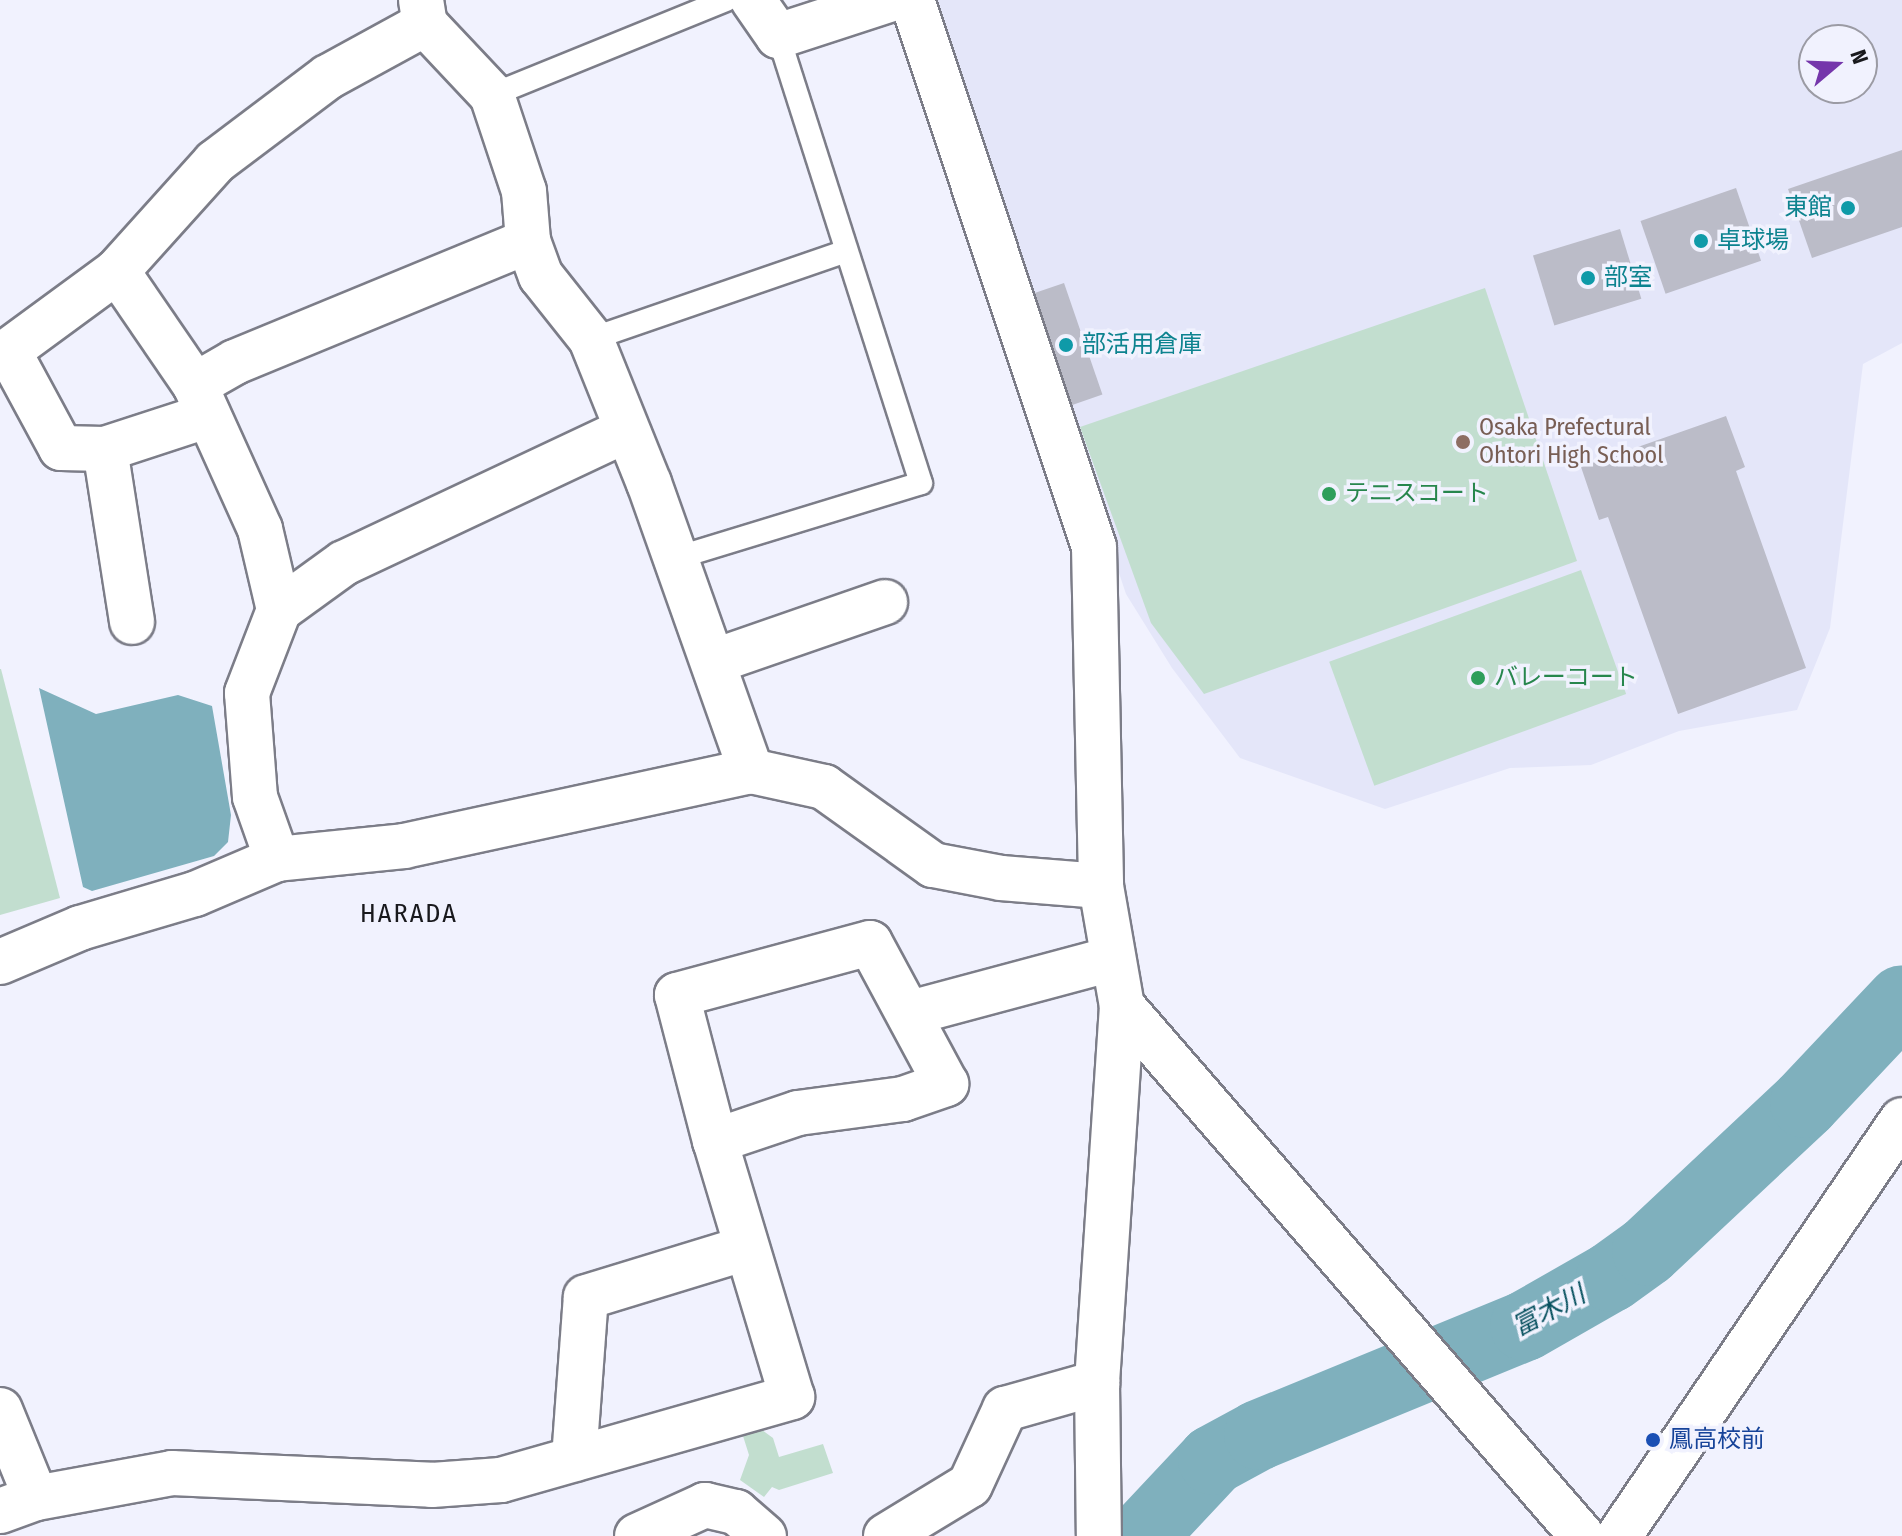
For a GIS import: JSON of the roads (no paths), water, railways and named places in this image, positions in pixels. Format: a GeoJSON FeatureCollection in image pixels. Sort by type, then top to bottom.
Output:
{"type":"FeatureCollection","features":[{"type":"Feature","properties":{"kind":"street"},"geometry":{"type":"LineString","coordinates":[[753,0],[778,36],[889,0]]}},
{"type":"Feature","properties":{"kind":"street"},"geometry":{"type":"LineString","coordinates":[[912,0],[1094,547],[1101,886],[1122,1006],[1097,1383],[1099,1536]]}},
{"type":"Feature","properties":{"kind":"street"},"geometry":{"type":"LineString","coordinates":[[528,241],[235,362],[201,400],[105,449],[61,448],[3,349],[117,271],[215,162],[328,77],[423,12],[492,95],[524,191],[528,241],[541,276],[591,339],[715,661],[751,771]]}},
{"type":"Feature","properties":{"kind":"street"},"geometry":{"type":"LineString","coordinates":[[117,271],[201,400],[260,529],[279,610]]}},
{"type":"Feature","properties":{"kind":"street"},"geometry":{"type":"LineString","coordinates":[[277,859],[255,797],[247,693],[279,610],[344,563],[624,431]]}},
{"type":"Feature","properties":{"kind":"street"},"geometry":{"type":"LineString","coordinates":[[105,449],[132,622]]}},
{"type":"Feature","properties":{"kind":"street"},"geometry":{"type":"LineString","coordinates":[[715,661],[885,602]]}},
{"type":"Feature","properties":{"kind":"street"},"geometry":{"type":"LineString","coordinates":[[0,962],[80,928],[195,894],[277,859],[404,846],[751,771],[824,787],[933,865],[1001,878],[1101,886]]}},
{"type":"Feature","properties":{"kind":"street"},"geometry":{"type":"LineString","coordinates":[[0,1410],[18,1504],[172,1473],[446,1484],[501,1480],[792,1397],[715,1141],[677,995],[870,943],[946,1084],[903,1099],[798,1113],[715,1141]]}},
{"type":"Feature","properties":{"kind":"street"},"geometry":{"type":"LineString","coordinates":[[910,1013],[1112,959]]}},
{"type":"Feature","properties":{"kind":"street"},"geometry":{"type":"LineString","coordinates":[[1122,1006],[1582,1536]]}},
{"type":"Feature","properties":{"kind":"street"},"geometry":{"type":"LineString","coordinates":[[1619,1536],[1902,1120]]}},
{"type":"Feature","properties":{"kind":"street"},"geometry":{"type":"LineString","coordinates":[[574,1459],[586,1297],[746,1248]]}},
{"type":"Feature","properties":{"kind":"street"},"geometry":{"type":"LineString","coordinates":[[886,1536],[970,1485],[1005,1409],[1097,1383]]}},
{"type":"Feature","properties":{"kind":"street"},"geometry":{"type":"LineString","coordinates":[[637,1536],[705,1505],[736,1512],[764,1536]]}},
{"type":"Feature","properties":{"kind":"lane"},"geometry":{"type":"LineString","coordinates":[[492,95],[726,0]]}},
{"type":"Feature","properties":{"kind":"lane"},"geometry":{"type":"LineString","coordinates":[[676,558],[921,483],[844,252],[778,36]]}},
{"type":"Feature","properties":{"kind":"lane"},"geometry":{"type":"LineString","coordinates":[[591,339],[844,252]]}},
{"type":"Feature","properties":{"kind":"water"},"geometry":{"type":"Polygon","coordinates":[[[39,688],[96,714],[178,695],[212,706],[231,815],[228,842],[214,856],[92,891],[83,887],[39,688]]]}},
{"type":"Feature","properties":{"kind":"waterway","name":"富木川"},"geometry":{"type":"LineString","coordinates":[[1142,1536],[1213,1460],[1259,1435],[1525,1326],[1611,1277],[1647,1251],[1805,1103],[1902,1000]]}},
{"type":"Feature","properties":{"kind":"place","name":"東館"},"geometry":{"type":"Point","coordinates":[1848,208]}},
{"type":"Feature","properties":{"kind":"place","name":"卓球場"},"geometry":{"type":"Point","coordinates":[1701,241]}},
{"type":"Feature","properties":{"kind":"place","name":"部室"},"geometry":{"type":"Point","coordinates":[1588,278]}},
{"type":"Feature","properties":{"kind":"place","name":"部活用倉庫"},"geometry":{"type":"Point","coordinates":[1066,345]}},
{"type":"Feature","properties":{"kind":"place","name":"Osaka Prefectural Ohtori High School"},"geometry":{"type":"Point","coordinates":[1463,442]}},
{"type":"Feature","properties":{"kind":"place","name":"テニスコート"},"geometry":{"type":"Point","coordinates":[1329,494]}},
{"type":"Feature","properties":{"kind":"place","name":"バレーコート"},"geometry":{"type":"Point","coordinates":[1478,678]}},
{"type":"Feature","properties":{"kind":"place","name":"鳳高校前"},"geometry":{"type":"Point","coordinates":[1653,1440]}},
{"type":"Feature","properties":{"kind":"district","name":"HARADA"},"geometry":{"type":"Point","coordinates":[409,914]}}]}
